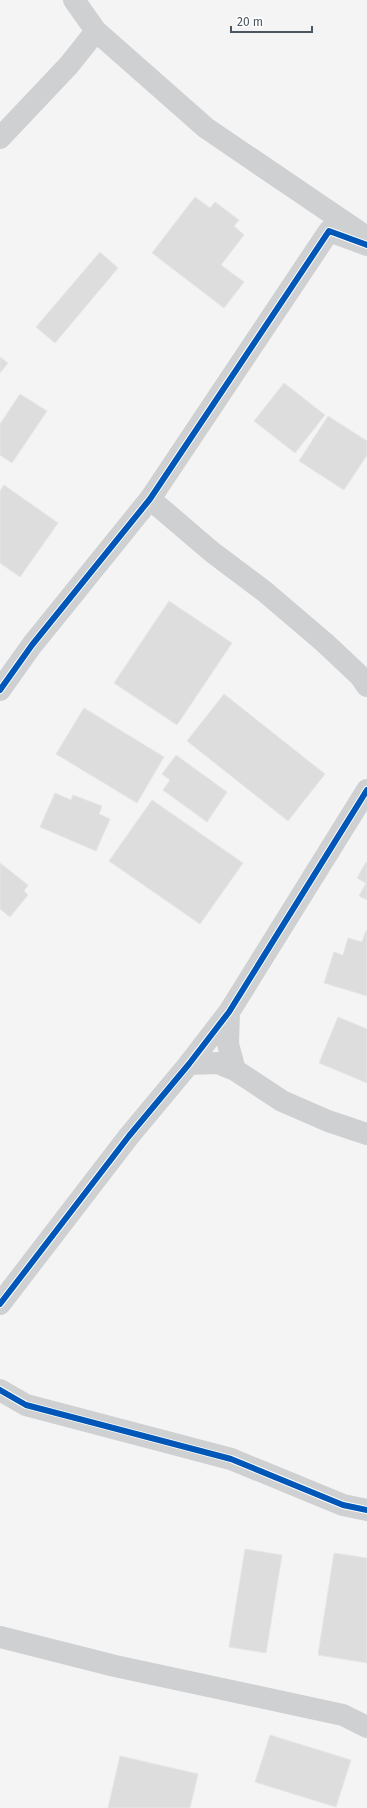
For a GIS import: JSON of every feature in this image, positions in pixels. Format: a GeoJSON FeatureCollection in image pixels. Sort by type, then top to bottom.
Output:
{"type":"FeatureCollection","features":[{"type":"Feature","properties":{"kind":"street"},"geometry":{"type":"LineString","coordinates":[[74,0],[96,31],[206,128],[367,237]]}},
{"type":"Feature","properties":{"kind":"street"},"geometry":{"type":"LineString","coordinates":[[0,138],[69,65],[96,31]]}},
{"type":"Feature","properties":{"kind":"street"},"geometry":{"type":"LineString","coordinates":[[308,197],[302,209],[325,218],[329,231]]}},
{"type":"Feature","properties":{"kind":"street"},"geometry":{"type":"LineString","coordinates":[[329,231],[367,245]]}},
{"type":"Feature","properties":{"kind":"street"},"geometry":{"type":"LineString","coordinates":[[0,690],[32,645],[150,500],[329,231]]}},
{"type":"Feature","properties":{"kind":"street"},"geometry":{"type":"LineString","coordinates":[[150,500],[212,552],[277,601],[354,670],[367,686]]}},
{"type":"Feature","properties":{"kind":"street"},"geometry":{"type":"LineString","coordinates":[[0,1304],[129,1136],[189,1064],[229,1012],[366,790]]}},
{"type":"Feature","properties":{"kind":"street"},"geometry":{"type":"LineString","coordinates":[[229,1012],[228,1044],[235,1070]]}},
{"type":"Feature","properties":{"kind":"street"},"geometry":{"type":"LineString","coordinates":[[189,1064],[218,1063],[235,1070],[282,1101],[328,1121],[367,1134]]}},
{"type":"Feature","properties":{"kind":"street"},"geometry":{"type":"LineString","coordinates":[[0,1390],[26,1405],[231,1459],[343,1505],[367,1510]]}},
{"type":"Feature","properties":{"kind":"street"},"geometry":{"type":"LineString","coordinates":[[0,1638],[115,1666],[343,1715],[367,1727]]}},
{"type":"Feature","properties":{"kind":"building"},"geometry":{"type":"Polygon","coordinates":[[[195,197],[210,208],[215,202],[239,220],[234,226],[244,235],[221,265],[244,282],[224,308],[152,253],[195,197]]]}},
{"type":"Feature","properties":{"kind":"building"},"geometry":{"type":"Polygon","coordinates":[[[100,252],[118,268],[55,343],[36,327],[100,252]]]}},
{"type":"Feature","properties":{"kind":"building"},"geometry":{"type":"Polygon","coordinates":[[[0,357],[8,363],[0,373],[0,357]]]}},
{"type":"Feature","properties":{"kind":"building"},"geometry":{"type":"Polygon","coordinates":[[[284,383],[325,415],[295,453],[254,421],[284,383]]]}},
{"type":"Feature","properties":{"kind":"building"},"geometry":{"type":"Polygon","coordinates":[[[20,394],[47,411],[12,463],[0,455],[0,424],[20,394]]]}},
{"type":"Feature","properties":{"kind":"building"},"geometry":{"type":"Polygon","coordinates":[[[328,416],[367,441],[367,455],[344,490],[299,461],[328,416]]]}},
{"type":"Feature","properties":{"kind":"building"},"geometry":{"type":"Polygon","coordinates":[[[4,485],[58,523],[20,577],[0,563],[0,491],[4,485]]]}},
{"type":"Feature","properties":{"kind":"building"},"geometry":{"type":"Polygon","coordinates":[[[169,601],[232,643],[177,725],[114,683],[169,601]]]}},
{"type":"Feature","properties":{"kind":"building"},"geometry":{"type":"Polygon","coordinates":[[[224,694],[325,774],[288,821],[187,741],[224,694]]]}},
{"type":"Feature","properties":{"kind":"building"},"geometry":{"type":"Polygon","coordinates":[[[84,708],[164,757],[137,803],[56,754],[84,708]]]}},
{"type":"Feature","properties":{"kind":"building"},"geometry":{"type":"Polygon","coordinates":[[[176,755],[227,792],[207,822],[163,790],[170,780],[162,774],[176,755]]]}},
{"type":"Feature","properties":{"kind":"building"},"geometry":{"type":"Polygon","coordinates":[[[55,793],[71,800],[73,795],[102,806],[99,814],[110,819],[96,851],[40,827],[55,793]]]}},
{"type":"Feature","properties":{"kind":"building"},"geometry":{"type":"Polygon","coordinates":[[[152,800],[243,863],[200,924],[109,861],[152,800]]]}},
{"type":"Feature","properties":{"kind":"building"},"geometry":{"type":"Polygon","coordinates":[[[366,862],[367,900],[359,896],[366,883],[357,878],[366,862]]]}},
{"type":"Feature","properties":{"kind":"building"},"geometry":{"type":"Polygon","coordinates":[[[0,863],[28,885],[24,891],[28,895],[10,917],[0,909],[0,863]]]}},
{"type":"Feature","properties":{"kind":"building"},"geometry":{"type":"Polygon","coordinates":[[[366,930],[367,996],[324,983],[334,952],[343,955],[348,938],[362,942],[366,930]]]}},
{"type":"Feature","properties":{"kind":"building"},"geometry":{"type":"Polygon","coordinates":[[[338,1017],[367,1029],[367,1083],[319,1063],[338,1017]]]}},
{"type":"Feature","properties":{"kind":"building"},"geometry":{"type":"Polygon","coordinates":[[[245,1549],[282,1555],[266,1653],[229,1647],[245,1549]]]}},
{"type":"Feature","properties":{"kind":"building"},"geometry":{"type":"Polygon","coordinates":[[[334,1553],[367,1558],[367,1663],[318,1655],[334,1553]]]}},
{"type":"Feature","properties":{"kind":"building"},"geometry":{"type":"Polygon","coordinates":[[[270,1735],[351,1760],[336,1807],[255,1782],[270,1735]]]}},
{"type":"Feature","properties":{"kind":"building"},"geometry":{"type":"Polygon","coordinates":[[[120,1756],[198,1774],[190,1808],[108,1808],[120,1756]]]}},
{"type":"Feature","properties":{"kind":"cycle path"},"geometry":{"type":"LineString","coordinates":[[0,690],[32,645],[150,499],[329,231],[367,245]]}},
{"type":"Feature","properties":{"kind":"cycle path"},"geometry":{"type":"LineString","coordinates":[[0,1304],[129,1136],[189,1064],[229,1012],[367,790]]}},
{"type":"Feature","properties":{"kind":"cycle path"},"geometry":{"type":"LineString","coordinates":[[0,1390],[26,1405],[231,1459],[343,1505],[367,1510]]}}]}
